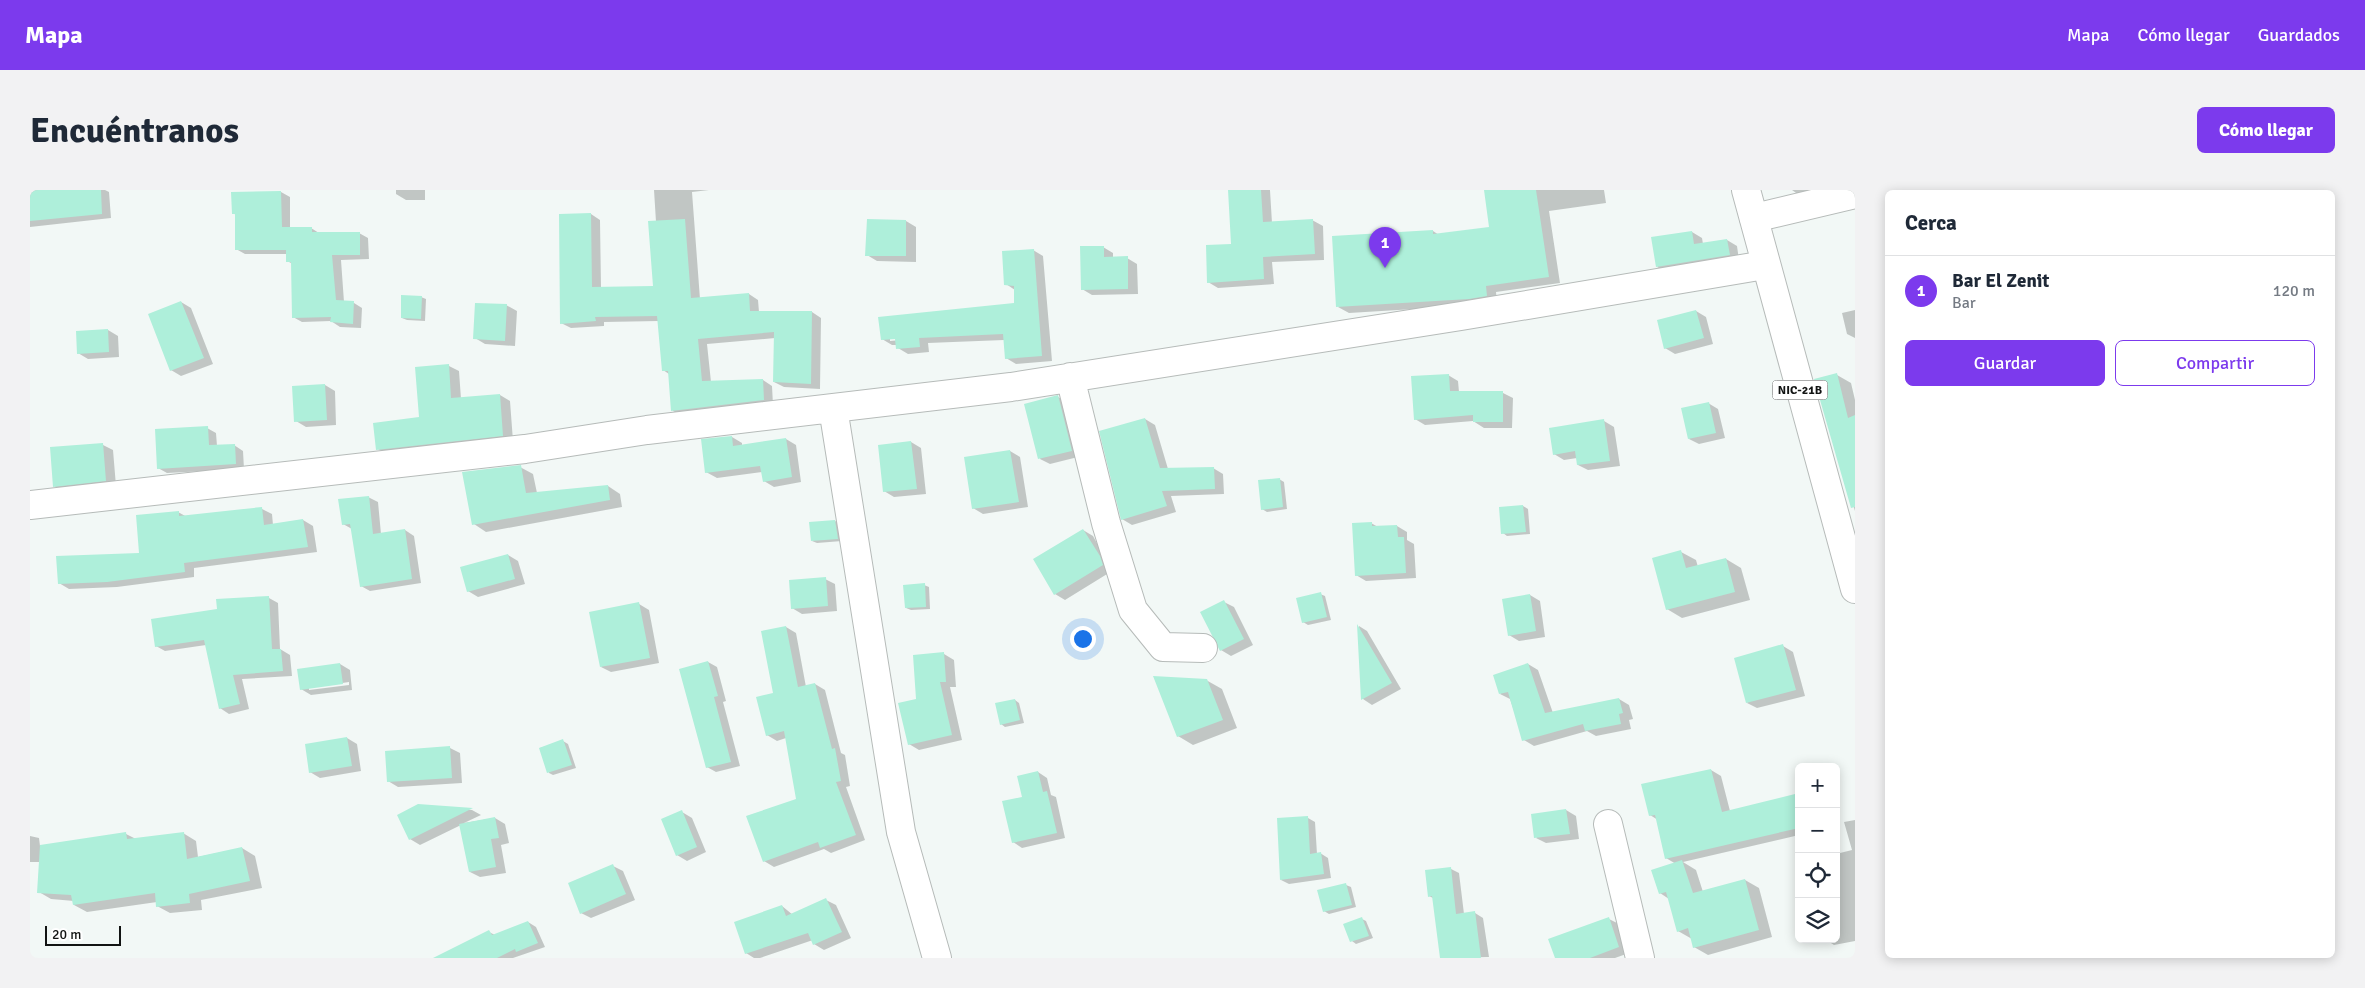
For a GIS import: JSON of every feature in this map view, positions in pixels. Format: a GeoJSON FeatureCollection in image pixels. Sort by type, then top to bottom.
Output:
{"type":"FeatureCollection","features":[{"type":"Feature","properties":{"kind":"main road","name":"NIC-21B"},"geometry":{"type":"LineString","coordinates":[[1746,190],[1855,589]]}},
{"type":"Feature","properties":{"kind":"main road"},"geometry":{"type":"LineString","coordinates":[[1754,218],[1855,194]]}},
{"type":"Feature","properties":{"kind":"main road"},"geometry":{"type":"LineString","coordinates":[[30,505],[525,449],[647,430],[1070,378],[1461,316],[1765,264]]}},
{"type":"Feature","properties":{"kind":"main road"},"geometry":{"type":"LineString","coordinates":[[1070,378],[1106,524],[1133,610],[1163,646],[1203,648]]}},
{"type":"Feature","properties":{"kind":"main road"},"geometry":{"type":"LineString","coordinates":[[833,408],[901,832],[937,958]]}},
{"type":"Feature","properties":{"kind":"main road"},"geometry":{"type":"LineString","coordinates":[[1608,824],[1640,958]]}},
{"type":"Feature","properties":{"kind":"building"},"geometry":{"type":"Polygon","coordinates":[[[30,190],[101,190],[102,214],[30,221],[30,190]]]}},
{"type":"Feature","properties":{"kind":"building"},"geometry":{"type":"Polygon","coordinates":[[[1228,190],[1261,190],[1263,222],[1313,219],[1315,254],[1263,257],[1264,279],[1207,283],[1206,245],[1231,244],[1228,190]]]}},
{"type":"Feature","properties":{"kind":"building"},"geometry":{"type":"Polygon","coordinates":[[[1484,190],[1536,190],[1549,277],[1486,286],[1487,296],[1469,299],[1336,307],[1332,236],[1433,230],[1433,234],[1489,227],[1484,190]]]}},
{"type":"Feature","properties":{"kind":"building"},"geometry":{"type":"Polygon","coordinates":[[[281,191],[282,227],[312,227],[312,232],[360,232],[360,255],[332,255],[336,300],[354,301],[353,324],[330,322],[331,317],[292,318],[291,262],[286,262],[286,250],[235,250],[235,214],[232,214],[231,192],[281,191]]]}},
{"type":"Feature","properties":{"kind":"building"},"geometry":{"type":"Polygon","coordinates":[[[591,213],[592,287],[653,286],[648,221],[685,219],[691,298],[749,293],[750,311],[812,311],[811,384],[773,382],[774,332],[698,339],[702,381],[763,379],[764,400],[671,411],[668,371],[662,371],[657,316],[595,317],[596,321],[560,324],[559,214],[591,213]]]}},
{"type":"Feature","properties":{"kind":"building"},"geometry":{"type":"Polygon","coordinates":[[[867,219],[906,220],[906,256],[865,256],[867,219]]]}},
{"type":"Feature","properties":{"kind":"building"},"geometry":{"type":"Polygon","coordinates":[[[1692,231],[1694,244],[1727,239],[1730,255],[1656,267],[1651,237],[1692,231]]]}},
{"type":"Feature","properties":{"kind":"building"},"geometry":{"type":"Polygon","coordinates":[[[1080,246],[1104,246],[1104,257],[1128,256],[1128,289],[1081,290],[1080,246]]]}},
{"type":"Feature","properties":{"kind":"building"},"geometry":{"type":"Polygon","coordinates":[[[1034,249],[1042,356],[1005,359],[1003,334],[919,338],[920,347],[896,349],[895,339],[881,340],[878,317],[1014,303],[1014,286],[1004,285],[1002,251],[1034,249]]]}},
{"type":"Feature","properties":{"kind":"building"},"geometry":{"type":"Polygon","coordinates":[[[401,295],[422,296],[421,319],[401,318],[401,295]]]}},
{"type":"Feature","properties":{"kind":"building"},"geometry":{"type":"Polygon","coordinates":[[[181,301],[204,358],[170,371],[148,314],[181,301]]]}},
{"type":"Feature","properties":{"kind":"building"},"geometry":{"type":"Polygon","coordinates":[[[475,303],[507,304],[505,341],[473,339],[475,303]]]}},
{"type":"Feature","properties":{"kind":"building"},"geometry":{"type":"Polygon","coordinates":[[[1696,310],[1704,338],[1664,349],[1657,320],[1696,310]]]}},
{"type":"Feature","properties":{"kind":"building"},"geometry":{"type":"Polygon","coordinates":[[[108,329],[109,352],[77,354],[76,331],[108,329]]]}},
{"type":"Feature","properties":{"kind":"building"},"geometry":{"type":"Polygon","coordinates":[[[449,364],[451,398],[500,394],[503,436],[376,450],[373,423],[419,417],[415,367],[449,364]]]}},
{"type":"Feature","properties":{"kind":"building"},"geometry":{"type":"Polygon","coordinates":[[[1837,373],[1848,418],[1855,415],[1855,507],[1851,508],[1814,379],[1837,373]]]}},
{"type":"Feature","properties":{"kind":"building"},"geometry":{"type":"Polygon","coordinates":[[[1449,374],[1450,391],[1503,391],[1503,422],[1473,422],[1473,415],[1414,420],[1411,376],[1449,374]]]}},
{"type":"Feature","properties":{"kind":"building"},"geometry":{"type":"Polygon","coordinates":[[[325,384],[327,420],[294,422],[292,386],[325,384]]]}},
{"type":"Feature","properties":{"kind":"building"},"geometry":{"type":"Polygon","coordinates":[[[1058,395],[1072,451],[1038,459],[1024,404],[1058,395]]]}},
{"type":"Feature","properties":{"kind":"building"},"geometry":{"type":"Polygon","coordinates":[[[1709,402],[1716,433],[1688,439],[1681,408],[1709,402]]]}},
{"type":"Feature","properties":{"kind":"building"},"geometry":{"type":"Polygon","coordinates":[[[1145,418],[1160,468],[1214,467],[1215,489],[1162,491],[1167,506],[1121,520],[1099,431],[1145,418]]]}},
{"type":"Feature","properties":{"kind":"building"},"geometry":{"type":"Polygon","coordinates":[[[1604,419],[1610,461],[1577,465],[1575,451],[1553,455],[1549,428],[1604,419]]]}},
{"type":"Feature","properties":{"kind":"building"},"geometry":{"type":"Polygon","coordinates":[[[208,426],[209,445],[235,444],[236,464],[157,469],[155,429],[208,426]]]}},
{"type":"Feature","properties":{"kind":"building"},"geometry":{"type":"Polygon","coordinates":[[[732,436],[733,446],[786,438],[792,477],[763,482],[760,466],[705,473],[701,439],[732,436]]]}},
{"type":"Feature","properties":{"kind":"building"},"geometry":{"type":"Polygon","coordinates":[[[911,441],[917,489],[883,492],[878,445],[911,441]]]}},
{"type":"Feature","properties":{"kind":"building"},"geometry":{"type":"Polygon","coordinates":[[[103,443],[106,481],[53,487],[50,447],[103,443]]]}},
{"type":"Feature","properties":{"kind":"building"},"geometry":{"type":"Polygon","coordinates":[[[1010,450],[1019,502],[972,509],[964,457],[1010,450]]]}},
{"type":"Feature","properties":{"kind":"building"},"geometry":{"type":"Polygon","coordinates":[[[521,465],[526,493],[608,485],[610,500],[472,525],[462,472],[521,465]]]}},
{"type":"Feature","properties":{"kind":"building"},"geometry":{"type":"Polygon","coordinates":[[[1280,478],[1283,507],[1261,510],[1258,480],[1280,478]]]}},
{"type":"Feature","properties":{"kind":"building"},"geometry":{"type":"Polygon","coordinates":[[[369,496],[373,534],[405,529],[412,579],[360,587],[350,524],[342,525],[338,499],[369,496]]]}},
{"type":"Feature","properties":{"kind":"building"},"geometry":{"type":"Polygon","coordinates":[[[1523,505],[1526,532],[1501,534],[1499,507],[1523,505]]]}},
{"type":"Feature","properties":{"kind":"building"},"geometry":{"type":"Polygon","coordinates":[[[262,507],[264,525],[303,519],[308,547],[184,563],[185,572],[107,582],[58,584],[56,556],[139,553],[136,515],[179,511],[179,516],[262,507]]]}},
{"type":"Feature","properties":{"kind":"building"},"geometry":{"type":"Polygon","coordinates":[[[835,520],[838,539],[811,541],[809,522],[835,520]]]}},
{"type":"Feature","properties":{"kind":"building"},"geometry":{"type":"Polygon","coordinates":[[[1372,522],[1372,526],[1397,525],[1398,537],[1404,537],[1406,573],[1355,576],[1352,523],[1372,522]]]}},
{"type":"Feature","properties":{"kind":"building"},"geometry":{"type":"Polygon","coordinates":[[[1083,529],[1100,556],[1103,565],[1054,595],[1033,559],[1083,529]]]}},
{"type":"Feature","properties":{"kind":"building"},"geometry":{"type":"Polygon","coordinates":[[[1681,550],[1686,568],[1726,558],[1735,592],[1666,610],[1652,558],[1681,550]]]}},
{"type":"Feature","properties":{"kind":"building"},"geometry":{"type":"Polygon","coordinates":[[[508,554],[515,579],[467,592],[460,567],[508,554]]]}},
{"type":"Feature","properties":{"kind":"building"},"geometry":{"type":"Polygon","coordinates":[[[826,577],[828,606],[791,609],[789,580],[826,577]]]}},
{"type":"Feature","properties":{"kind":"building"},"geometry":{"type":"Polygon","coordinates":[[[925,583],[926,607],[905,608],[903,585],[925,583]]]}},
{"type":"Feature","properties":{"kind":"building"},"geometry":{"type":"Polygon","coordinates":[[[1321,592],[1327,617],[1302,623],[1296,598],[1321,592]]]}},
{"type":"Feature","properties":{"kind":"building"},"geometry":{"type":"Polygon","coordinates":[[[1530,594],[1536,631],[1508,636],[1502,599],[1530,594]]]}},
{"type":"Feature","properties":{"kind":"building"},"geometry":{"type":"Polygon","coordinates":[[[269,596],[272,649],[281,649],[283,671],[233,675],[240,704],[219,709],[204,640],[155,647],[151,619],[217,609],[216,599],[269,596]]]}},
{"type":"Feature","properties":{"kind":"building"},"geometry":{"type":"Polygon","coordinates":[[[1224,600],[1244,639],[1220,651],[1200,612],[1224,600]]]}},
{"type":"Feature","properties":{"kind":"building"},"geometry":{"type":"Polygon","coordinates":[[[639,602],[650,658],[600,667],[589,612],[639,602]]]}},
{"type":"Feature","properties":{"kind":"building"},"geometry":{"type":"Polygon","coordinates":[[[1357,624],[1392,683],[1361,700],[1357,624]]]}},
{"type":"Feature","properties":{"kind":"building"},"geometry":{"type":"Polygon","coordinates":[[[786,626],[798,687],[815,683],[832,749],[835,748],[841,781],[836,782],[856,835],[820,848],[818,842],[763,862],[746,816],[796,799],[784,731],[766,736],[756,697],[773,693],[761,631],[786,626]]]}},
{"type":"Feature","properties":{"kind":"building"},"geometry":{"type":"Polygon","coordinates":[[[1783,644],[1796,690],[1746,703],[1734,658],[1783,644]]]}},
{"type":"Feature","properties":{"kind":"building"},"geometry":{"type":"Polygon","coordinates":[[[944,652],[946,682],[940,682],[952,735],[908,745],[898,703],[916,699],[913,655],[944,652]]]}},
{"type":"Feature","properties":{"kind":"building"},"geometry":{"type":"Polygon","coordinates":[[[708,661],[718,696],[714,697],[731,762],[706,768],[679,669],[708,661]]]}},
{"type":"Feature","properties":{"kind":"building"},"geometry":{"type":"Polygon","coordinates":[[[340,663],[343,684],[300,690],[297,669],[340,663]]]}},
{"type":"Feature","properties":{"kind":"building"},"geometry":{"type":"Polygon","coordinates":[[[1528,663],[1545,713],[1619,698],[1623,713],[1619,714],[1621,724],[1585,731],[1583,724],[1522,741],[1508,692],[1499,694],[1493,675],[1528,663]]]}},
{"type":"Feature","properties":{"kind":"building"},"geometry":{"type":"Polygon","coordinates":[[[1153,676],[1207,679],[1223,720],[1177,737],[1153,676]]]}},
{"type":"Feature","properties":{"kind":"building"},"geometry":{"type":"Polygon","coordinates":[[[1015,699],[1020,720],[1000,725],[995,703],[1015,699]]]}},
{"type":"Feature","properties":{"kind":"building"},"geometry":{"type":"Polygon","coordinates":[[[347,737],[352,766],[309,773],[305,744],[347,737]]]}},
{"type":"Feature","properties":{"kind":"building"},"geometry":{"type":"Polygon","coordinates":[[[563,739],[572,765],[547,773],[539,748],[563,739]]]}},
{"type":"Feature","properties":{"kind":"building"},"geometry":{"type":"Polygon","coordinates":[[[450,746],[452,778],[387,782],[385,751],[450,746]]]}},
{"type":"Feature","properties":{"kind":"building"},"geometry":{"type":"Polygon","coordinates":[[[1711,769],[1722,812],[1795,794],[1795,829],[1665,859],[1655,815],[1649,816],[1641,784],[1711,769]]]}},
{"type":"Feature","properties":{"kind":"building"},"geometry":{"type":"Polygon","coordinates":[[[1038,771],[1043,792],[1047,791],[1057,833],[1012,843],[1002,801],[1022,797],[1017,776],[1038,771]]]}},
{"type":"Feature","properties":{"kind":"building"},"geometry":{"type":"Polygon","coordinates":[[[418,804],[473,808],[409,840],[397,815],[418,804]]]}},
{"type":"Feature","properties":{"kind":"building"},"geometry":{"type":"Polygon","coordinates":[[[1566,809],[1570,834],[1534,838],[1531,814],[1566,809]]]}},
{"type":"Feature","properties":{"kind":"building"},"geometry":{"type":"Polygon","coordinates":[[[682,810],[697,847],[676,856],[661,819],[682,810]]]}},
{"type":"Feature","properties":{"kind":"building"},"geometry":{"type":"Polygon","coordinates":[[[1308,816],[1310,854],[1321,852],[1324,874],[1280,880],[1277,818],[1308,816]]]}},
{"type":"Feature","properties":{"kind":"building"},"geometry":{"type":"Polygon","coordinates":[[[495,817],[499,838],[491,839],[496,867],[469,872],[459,824],[495,817]]]}},
{"type":"Feature","properties":{"kind":"building"},"geometry":{"type":"Polygon","coordinates":[[[126,832],[127,839],[184,832],[187,859],[242,847],[250,881],[189,894],[190,903],[156,907],[155,893],[73,905],[71,895],[37,893],[40,845],[126,832]]]}},
{"type":"Feature","properties":{"kind":"building"},"geometry":{"type":"Polygon","coordinates":[[[1682,860],[1693,893],[1745,879],[1759,930],[1693,948],[1688,928],[1677,932],[1666,892],[1659,894],[1651,870],[1682,860]]]}},
{"type":"Feature","properties":{"kind":"building"},"geometry":{"type":"Polygon","coordinates":[[[613,864],[626,894],[580,914],[568,883],[613,864]]]}},
{"type":"Feature","properties":{"kind":"building"},"geometry":{"type":"Polygon","coordinates":[[[1451,867],[1456,914],[1475,911],[1481,958],[1440,958],[1432,896],[1428,897],[1425,870],[1451,867]]]}},
{"type":"Feature","properties":{"kind":"building"},"geometry":{"type":"Polygon","coordinates":[[[1346,883],[1352,905],[1323,912],[1317,890],[1346,883]]]}},
{"type":"Feature","properties":{"kind":"building"},"geometry":{"type":"Polygon","coordinates":[[[826,898],[842,932],[813,945],[808,933],[745,954],[734,922],[782,905],[786,916],[826,898]]]}},
{"type":"Feature","properties":{"kind":"building"},"geometry":{"type":"Polygon","coordinates":[[[1362,917],[1369,936],[1350,942],[1343,924],[1362,917]]]}},
{"type":"Feature","properties":{"kind":"building"},"geometry":{"type":"Polygon","coordinates":[[[1609,917],[1619,947],[1590,958],[1555,958],[1548,939],[1609,917]]]}},
{"type":"Feature","properties":{"kind":"building"},"geometry":{"type":"Polygon","coordinates":[[[528,921],[538,943],[516,952],[515,949],[497,958],[433,958],[489,930],[492,935],[528,921]]]}},
{"type":"Feature","properties":{"kind":"place","name":"Bar El Zenit"},"geometry":{"type":"Point","coordinates":[1385,268]}}]}
